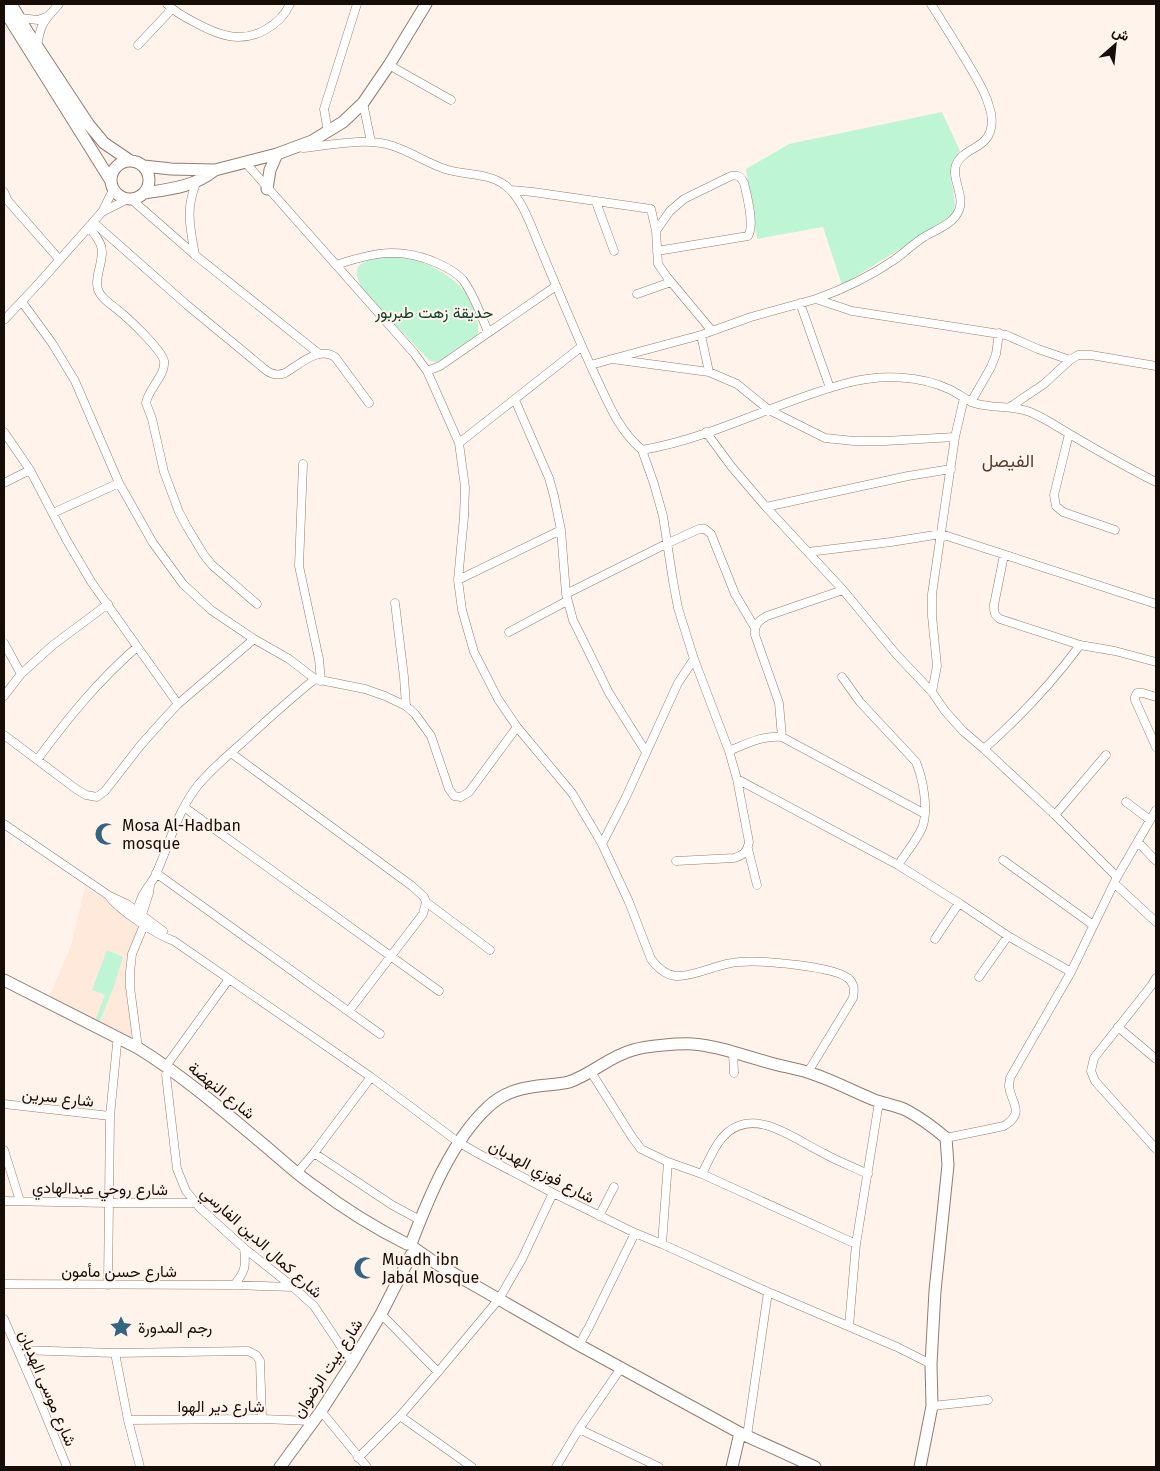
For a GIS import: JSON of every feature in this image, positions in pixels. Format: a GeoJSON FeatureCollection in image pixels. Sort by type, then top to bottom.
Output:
{"type":"FeatureCollection","features":[{"type":"Feature","properties":{"kind":"street"},"geometry":{"type":"LineString","coordinates":[[11,4],[96,134],[114,150],[129,160],[144,166],[150,181],[144,193]]}},
{"type":"Feature","properties":{"kind":"street"},"geometry":{"type":"LineString","coordinates":[[37,46],[39,31],[46,17],[59,4]]}},
{"type":"Feature","properties":{"kind":"street"},"geometry":{"type":"LineString","coordinates":[[138,45],[169,6],[212,31],[238,37],[250,36],[270,27],[282,16],[290,4]]}},
{"type":"Feature","properties":{"kind":"street"},"geometry":{"type":"LineString","coordinates":[[328,132],[324,109],[357,4]]}},
{"type":"Feature","properties":{"kind":"street"},"geometry":{"type":"LineString","coordinates":[[144,166],[215,170],[296,148],[328,132],[343,122],[363,103],[389,65],[426,4]]}},
{"type":"Feature","properties":{"kind":"street"},"geometry":{"type":"LineString","coordinates":[[591,365],[701,335],[751,317],[838,291],[872,274],[922,238],[952,220],[960,208],[961,202],[955,174],[956,165],[965,154],[984,142],[990,132],[992,120],[990,106],[980,84],[931,4]]}},
{"type":"Feature","properties":{"kind":"street"},"geometry":{"type":"LineString","coordinates":[[4,10],[119,196],[129,199],[195,255],[318,353],[330,354],[335,357],[369,402]]}},
{"type":"Feature","properties":{"kind":"street"},"geometry":{"type":"LineString","coordinates":[[20,18],[38,20],[46,17]]}},
{"type":"Feature","properties":{"kind":"street"},"geometry":{"type":"LineString","coordinates":[[389,65],[451,100]]}},
{"type":"Feature","properties":{"kind":"street"},"geometry":{"type":"LineString","coordinates":[[363,103],[371,142]]}},
{"type":"Feature","properties":{"kind":"street"},"geometry":{"type":"LineString","coordinates":[[296,148],[371,142],[393,146],[447,170],[489,177],[506,185],[525,211],[582,346],[614,414],[623,431],[642,450],[654,484],[663,516],[666,544],[678,608],[694,659],[729,751],[746,820],[748,849],[757,885]]}},
{"type":"Feature","properties":{"kind":"street"},"geometry":{"type":"LineString","coordinates":[[267,189],[270,170],[277,154]]}},
{"type":"Feature","properties":{"kind":"street"},"geometry":{"type":"LineString","coordinates":[[102,212],[112,185],[111,176],[115,167],[129,160]]}},
{"type":"Feature","properties":{"kind":"street"},"geometry":{"type":"LineString","coordinates":[[245,162],[414,353],[427,371],[459,443],[465,487],[458,580],[462,610],[474,652],[498,700],[517,727],[572,794],[602,844],[629,902],[651,959],[656,966],[670,975],[676,976],[718,965],[739,962],[778,964],[826,969],[841,974],[850,980],[854,987],[853,998],[808,1072]]}},
{"type":"Feature","properties":{"kind":"street"},"geometry":{"type":"LineString","coordinates":[[4,320],[102,212],[144,193],[197,182],[215,170]]}},
{"type":"Feature","properties":{"kind":"street"},"geometry":{"type":"LineString","coordinates":[[656,232],[670,211],[684,199],[731,176],[742,178],[750,217],[751,229],[748,236],[657,251]]}},
{"type":"Feature","properties":{"kind":"street"},"geometry":{"type":"LineString","coordinates":[[195,255],[188,212],[192,191],[197,182]]}},
{"type":"Feature","properties":{"kind":"street"},"geometry":{"type":"LineString","coordinates":[[511,190],[651,209],[656,232],[658,264],[712,331]]}},
{"type":"Feature","properties":{"kind":"street"},"geometry":{"type":"LineString","coordinates":[[4,192],[6,202],[59,259]]}},
{"type":"Feature","properties":{"kind":"street"},"geometry":{"type":"LineString","coordinates":[[596,202],[614,251]]}},
{"type":"Feature","properties":{"kind":"street"},"geometry":{"type":"LineString","coordinates":[[91,224],[271,374],[285,373],[318,353]]}},
{"type":"Feature","properties":{"kind":"street"},"geometry":{"type":"LineString","coordinates":[[91,224],[102,251],[97,280],[98,290],[107,301],[132,323],[163,358],[164,369],[149,392],[146,403],[152,419],[164,472],[179,512],[197,545],[212,565],[256,604]]}},
{"type":"Feature","properties":{"kind":"street"},"geometry":{"type":"LineString","coordinates":[[336,265],[360,257],[385,252],[401,252],[428,259],[454,272],[462,279],[470,291],[488,332]]}},
{"type":"Feature","properties":{"kind":"street"},"geometry":{"type":"LineString","coordinates":[[637,294],[671,282]]}},
{"type":"Feature","properties":{"kind":"street"},"geometry":{"type":"LineString","coordinates":[[427,371],[440,366],[556,286]]}},
{"type":"Feature","properties":{"kind":"street"},"geometry":{"type":"LineString","coordinates":[[816,299],[852,311],[999,333],[1070,360]]}},
{"type":"Feature","properties":{"kind":"street"},"geometry":{"type":"LineString","coordinates":[[22,302],[52,343],[75,381],[118,483],[153,543],[183,584],[211,610],[254,639],[283,655],[318,680],[365,689],[406,706],[415,714],[431,736],[449,789],[454,796],[459,797],[469,792],[517,727]]}},
{"type":"Feature","properties":{"kind":"street"},"geometry":{"type":"LineString","coordinates":[[800,303],[830,388]]}},
{"type":"Feature","properties":{"kind":"street"},"geometry":{"type":"LineString","coordinates":[[932,692],[937,666],[932,616],[932,594],[955,437],[968,400],[991,366],[996,354],[999,333]]}},
{"type":"Feature","properties":{"kind":"street"},"geometry":{"type":"LineString","coordinates":[[701,335],[709,372]]}},
{"type":"Feature","properties":{"kind":"street"},"geometry":{"type":"LineString","coordinates":[[459,443],[582,346]]}},
{"type":"Feature","properties":{"kind":"street"},"geometry":{"type":"LineString","coordinates":[[1010,407],[1044,384],[1078,355],[1084,354],[1156,366]]}},
{"type":"Feature","properties":{"kind":"street"},"geometry":{"type":"LineString","coordinates":[[612,359],[709,372],[737,384],[769,410],[824,438],[854,441],[885,441],[955,437]]}},
{"type":"Feature","properties":{"kind":"street"},"geometry":{"type":"LineString","coordinates":[[642,450],[706,432],[849,382],[878,377],[898,378],[936,385],[983,405],[1010,407],[1029,411],[1156,482]]}},
{"type":"Feature","properties":{"kind":"street"},"geometry":{"type":"LineString","coordinates":[[515,400],[549,478],[554,496],[561,530],[567,598],[577,629],[609,693],[646,752]]}},
{"type":"Feature","properties":{"kind":"street"},"geometry":{"type":"LineString","coordinates":[[4,432],[30,470],[66,540],[92,583],[178,704]]}},
{"type":"Feature","properties":{"kind":"street"},"geometry":{"type":"LineString","coordinates":[[706,432],[731,466],[766,507],[843,590],[896,654],[932,692],[945,711],[963,731],[1055,815],[1156,922]]}},
{"type":"Feature","properties":{"kind":"street"},"geometry":{"type":"LineString","coordinates":[[1069,434],[1054,495],[1056,506],[1063,512],[1115,530]]}},
{"type":"Feature","properties":{"kind":"street"},"geometry":{"type":"LineString","coordinates":[[304,464],[299,566],[319,659],[318,680]]}},
{"type":"Feature","properties":{"kind":"street"},"geometry":{"type":"LineString","coordinates":[[766,507],[908,476],[951,469]]}},
{"type":"Feature","properties":{"kind":"street"},"geometry":{"type":"LineString","coordinates":[[4,483],[30,470]]}},
{"type":"Feature","properties":{"kind":"street"},"geometry":{"type":"LineString","coordinates":[[53,513],[118,483]]}},
{"type":"Feature","properties":{"kind":"street"},"geometry":{"type":"LineString","coordinates":[[508,632],[666,544],[699,529],[705,529],[711,534],[735,594],[755,628]]}},
{"type":"Feature","properties":{"kind":"street"},"geometry":{"type":"LineString","coordinates":[[458,580],[561,530]]}},
{"type":"Feature","properties":{"kind":"street"},"geometry":{"type":"LineString","coordinates":[[808,552],[941,534],[1156,604]]}},
{"type":"Feature","properties":{"kind":"street"},"geometry":{"type":"LineString","coordinates":[[1004,555],[994,605],[995,616],[1080,646],[1115,651],[1156,662]]}},
{"type":"Feature","properties":{"kind":"street"},"geometry":{"type":"LineString","coordinates":[[782,737],[779,703],[755,635],[755,628],[759,620],[767,616],[843,590]]}},
{"type":"Feature","properties":{"kind":"street"},"geometry":{"type":"LineString","coordinates":[[395,603],[406,706]]}},
{"type":"Feature","properties":{"kind":"street"},"geometry":{"type":"LineString","coordinates":[[4,696],[20,674],[54,645],[108,604]]}},
{"type":"Feature","properties":{"kind":"street"},"geometry":{"type":"LineString","coordinates":[[4,736],[76,789],[86,795],[97,797],[105,791],[140,746],[178,704],[254,639]]}},
{"type":"Feature","properties":{"kind":"street"},"geometry":{"type":"LineString","coordinates":[[4,643],[20,674]]}},
{"type":"Feature","properties":{"kind":"street"},"geometry":{"type":"LineString","coordinates":[[984,749],[1005,731],[1061,670],[1080,646]]}},
{"type":"Feature","properties":{"kind":"street"},"geometry":{"type":"LineString","coordinates":[[37,760],[69,716],[113,668],[137,647]]}},
{"type":"Feature","properties":{"kind":"street"},"geometry":{"type":"LineString","coordinates":[[602,844],[678,683],[694,659]]}},
{"type":"Feature","properties":{"kind":"street"},"geometry":{"type":"LineString","coordinates":[[842,677],[860,702],[916,762],[921,772],[925,814],[922,827],[898,864]]}},
{"type":"Feature","properties":{"kind":"street"},"geometry":{"type":"LineString","coordinates":[[139,918],[175,825],[200,783],[286,702],[318,680]]}},
{"type":"Feature","properties":{"kind":"street"},"geometry":{"type":"LineString","coordinates":[[1156,697],[1143,693],[1137,693],[1135,697],[1156,747]]}},
{"type":"Feature","properties":{"kind":"street"},"geometry":{"type":"LineString","coordinates":[[729,751],[766,737],[782,737],[925,814]]}},
{"type":"Feature","properties":{"kind":"street"},"geometry":{"type":"LineString","coordinates":[[231,752],[412,886],[424,897],[426,902],[490,950]]}},
{"type":"Feature","properties":{"kind":"street"},"geometry":{"type":"LineString","coordinates":[[1055,815],[1106,755]]}},
{"type":"Feature","properties":{"kind":"street"},"geometry":{"type":"LineString","coordinates":[[736,779],[898,864],[1008,936],[1071,972]]}},
{"type":"Feature","properties":{"kind":"street"},"geometry":{"type":"LineString","coordinates":[[1126,802],[1150,820]]}},
{"type":"Feature","properties":{"kind":"street"},"geometry":{"type":"LineString","coordinates":[[184,807],[439,991]]}},
{"type":"Feature","properties":{"kind":"street"},"geometry":{"type":"LineString","coordinates":[[920,1467],[932,1406],[931,1364],[935,1291],[948,1165],[946,1138],[1004,1126],[1012,1121],[1016,1111],[1009,1087],[1010,1078],[1071,972],[1115,880],[1156,810]]}},
{"type":"Feature","properties":{"kind":"street","name":"شارع فوزي الهدبان"},"geometry":{"type":"LineString","coordinates":[[4,824],[108,895],[127,904],[139,918]]}},
{"type":"Feature","properties":{"kind":"street"},"geometry":{"type":"LineString","coordinates":[[1138,842],[1156,860]]}},
{"type":"Feature","properties":{"kind":"street"},"geometry":{"type":"LineString","coordinates":[[676,861],[734,858],[743,856],[748,849]]}},
{"type":"Feature","properties":{"kind":"street"},"geometry":{"type":"LineString","coordinates":[[1002,860],[1093,925]]}},
{"type":"Feature","properties":{"kind":"street"},"geometry":{"type":"LineString","coordinates":[[156,873],[380,1034]]}},
{"type":"Feature","properties":{"kind":"street"},"geometry":{"type":"LineString","coordinates":[[127,904],[138,902],[150,886]]}},
{"type":"Feature","properties":{"kind":"street","name":"شارع فوزي الهدبان"},"geometry":{"type":"LineString","coordinates":[[108,895],[113,902],[168,934],[174,941],[229,980],[371,1077],[458,1142],[553,1193],[634,1233],[931,1364]]}},
{"type":"Feature","properties":{"kind":"street"},"geometry":{"type":"LineString","coordinates":[[138,1048],[130,987],[130,972],[141,898]]}},
{"type":"Feature","properties":{"kind":"street"},"geometry":{"type":"LineString","coordinates":[[349,1011],[423,914],[426,902]]}},
{"type":"Feature","properties":{"kind":"street"},"geometry":{"type":"LineString","coordinates":[[935,940],[959,903]]}},
{"type":"Feature","properties":{"kind":"street"},"geometry":{"type":"LineString","coordinates":[[980,977],[1008,936]]}},
{"type":"Feature","properties":{"kind":"street"},"geometry":{"type":"LineString","coordinates":[[1156,978],[1154,988],[1118,1027],[1094,1058],[1091,1071],[1095,1081],[1156,1149]]}},
{"type":"Feature","properties":{"kind":"street","name":"شارع النهضة"},"geometry":{"type":"LineString","coordinates":[[4,980],[138,1048],[297,1182],[336,1209],[409,1250]]}},
{"type":"Feature","properties":{"kind":"street"},"geometry":{"type":"LineString","coordinates":[[166,1071],[229,980]]}},
{"type":"Feature","properties":{"kind":"street","name":"شارع النهضة"},"geometry":{"type":"LineString","coordinates":[[4,988],[117,1044],[166,1071],[224,1112],[323,1193],[409,1250]]}},
{"type":"Feature","properties":{"kind":"street"},"geometry":{"type":"LineString","coordinates":[[1118,1027],[1156,1059]]}},
{"type":"Feature","properties":{"kind":"street"},"geometry":{"type":"LineString","coordinates":[[108,1285],[110,1116],[117,1044]]}},
{"type":"Feature","properties":{"kind":"street","name":"شارع بيت الرضوان"},"geometry":{"type":"LineString","coordinates":[[280,1467],[352,1363],[381,1314],[396,1282],[402,1274],[420,1220],[458,1142],[489,1105],[514,1090],[528,1086],[570,1082],[633,1050],[692,1044],[719,1048],[774,1065],[808,1072],[879,1102],[904,1110],[928,1122],[946,1138]]}},
{"type":"Feature","properties":{"kind":"street"},"geometry":{"type":"LineString","coordinates":[[733,1053],[734,1073]]}},
{"type":"Feature","properties":{"kind":"street","name":"شارع كمال الدين الفارسي"},"geometry":{"type":"LineString","coordinates":[[166,1071],[177,1169],[186,1192],[195,1203],[244,1248],[306,1298],[319,1313],[352,1363]]}},
{"type":"Feature","properties":{"kind":"street"},"geometry":{"type":"LineString","coordinates":[[591,1072],[632,1138],[641,1148],[668,1162],[702,1174],[856,1244]]}},
{"type":"Feature","properties":{"kind":"street"},"geometry":{"type":"LineString","coordinates":[[297,1173],[371,1077]]}},
{"type":"Feature","properties":{"kind":"street"},"geometry":{"type":"LineString","coordinates":[[848,1326],[856,1244],[879,1102]]}},
{"type":"Feature","properties":{"kind":"street","name":"شارع سرين"},"geometry":{"type":"LineString","coordinates":[[4,1104],[110,1116]]}},
{"type":"Feature","properties":{"kind":"street"},"geometry":{"type":"LineString","coordinates":[[702,1174],[720,1140],[729,1131],[745,1123],[759,1123],[790,1134],[823,1153],[868,1174]]}},
{"type":"Feature","properties":{"kind":"street"},"geometry":{"type":"LineString","coordinates":[[4,1150],[20,1201]]}},
{"type":"Feature","properties":{"kind":"street"},"geometry":{"type":"LineString","coordinates":[[314,1153],[392,1205],[420,1220]]}},
{"type":"Feature","properties":{"kind":"street"},"geometry":{"type":"LineString","coordinates":[[662,1244],[668,1162]]}},
{"type":"Feature","properties":{"kind":"street"},"geometry":{"type":"LineString","coordinates":[[599,1216],[614,1187]]}},
{"type":"Feature","properties":{"kind":"street"},"geometry":{"type":"LineString","coordinates":[[358,1458],[400,1416],[499,1299],[522,1259],[553,1193]]}},
{"type":"Feature","properties":{"kind":"street","name":"شارع روحي عبدالهادي"},"geometry":{"type":"LineString","coordinates":[[4,1201],[195,1203]]}},
{"type":"Feature","properties":{"kind":"street"},"geometry":{"type":"LineString","coordinates":[[579,1345],[590,1328],[634,1233]]}},
{"type":"Feature","properties":{"kind":"street"},"geometry":{"type":"LineString","coordinates":[[234,1285],[241,1276],[245,1266],[244,1248]]}},
{"type":"Feature","properties":{"kind":"street"},"geometry":{"type":"LineString","coordinates":[[409,1250],[743,1434],[815,1467]]}},
{"type":"Feature","properties":{"kind":"street","name":"شارع حسن مأمون"},"geometry":{"type":"LineString","coordinates":[[4,1284],[292,1287]]}},
{"type":"Feature","properties":{"kind":"street"},"geometry":{"type":"LineString","coordinates":[[732,1467],[743,1434],[768,1292]]}},
{"type":"Feature","properties":{"kind":"street"},"geometry":{"type":"LineString","coordinates":[[381,1314],[438,1372]]}},
{"type":"Feature","properties":{"kind":"street","name":"شارع موسى الهدبان"},"geometry":{"type":"LineString","coordinates":[[4,1319],[67,1467]]}},
{"type":"Feature","properties":{"kind":"street"},"geometry":{"type":"LineString","coordinates":[[18,1350],[115,1353],[253,1352],[260,1361],[262,1419]]}},
{"type":"Feature","properties":{"kind":"street"},"geometry":{"type":"LineString","coordinates":[[115,1353],[128,1420],[140,1467]]}},
{"type":"Feature","properties":{"kind":"street"},"geometry":{"type":"LineString","coordinates":[[556,1467],[621,1368]]}},
{"type":"Feature","properties":{"kind":"street"},"geometry":{"type":"LineString","coordinates":[[932,1406],[988,1400]]}},
{"type":"Feature","properties":{"kind":"street"},"geometry":{"type":"LineString","coordinates":[[320,1411],[364,1466]]}},
{"type":"Feature","properties":{"kind":"street"},"geometry":{"type":"LineString","coordinates":[[400,1416],[472,1467]]}},
{"type":"Feature","properties":{"kind":"street","name":"شارع دير الهوا"},"geometry":{"type":"LineString","coordinates":[[128,1420],[262,1419],[313,1421]]}},
{"type":"Feature","properties":{"kind":"street"},"geometry":{"type":"LineString","coordinates":[[579,1430],[659,1467]]}},
{"type":"Feature","properties":{"kind":"shaded area"},"geometry":{"type":"Polygon","coordinates":[[[85,887],[113,904],[139,926],[127,962],[127,996],[133,1034],[129,1038],[48,999],[71,946],[85,887]]]}},
{"type":"Feature","properties":{"kind":"green space"},"geometry":{"type":"Polygon","coordinates":[[[942,112],[960,151],[952,163],[950,175],[955,205],[953,216],[842,285],[823,227],[757,239],[746,169],[789,144],[942,112]]]}},
{"type":"Feature","properties":{"kind":"green space","name":"حديقة زهت طبربور"},"geometry":{"type":"Polygon","coordinates":[[[380,257],[416,260],[455,281],[465,292],[474,310],[478,326],[477,336],[445,358],[437,362],[430,361],[363,291],[359,283],[357,276],[358,267],[366,261],[380,257]]]}},
{"type":"Feature","properties":{"kind":"green space"},"geometry":{"type":"Polygon","coordinates":[[[107,950],[123,957],[99,1023],[95,1021],[105,995],[92,990],[107,950]]]}},
{"type":"Feature","properties":{"kind":"place","name":"Mosa Al-Hadban mosque"},"geometry":{"type":"Point","coordinates":[106,834]}},
{"type":"Feature","properties":{"kind":"place","name":"Muadh ibn Jabal Mosque"},"geometry":{"type":"Point","coordinates":[365,1268]}},
{"type":"Feature","properties":{"kind":"place","name":"رجم المدورة"},"geometry":{"type":"Point","coordinates":[121,1327]}},
{"type":"Feature","properties":{"kind":"district","name":"الفيصل"},"geometry":{"type":"Point","coordinates":[1008,461]}}]}
